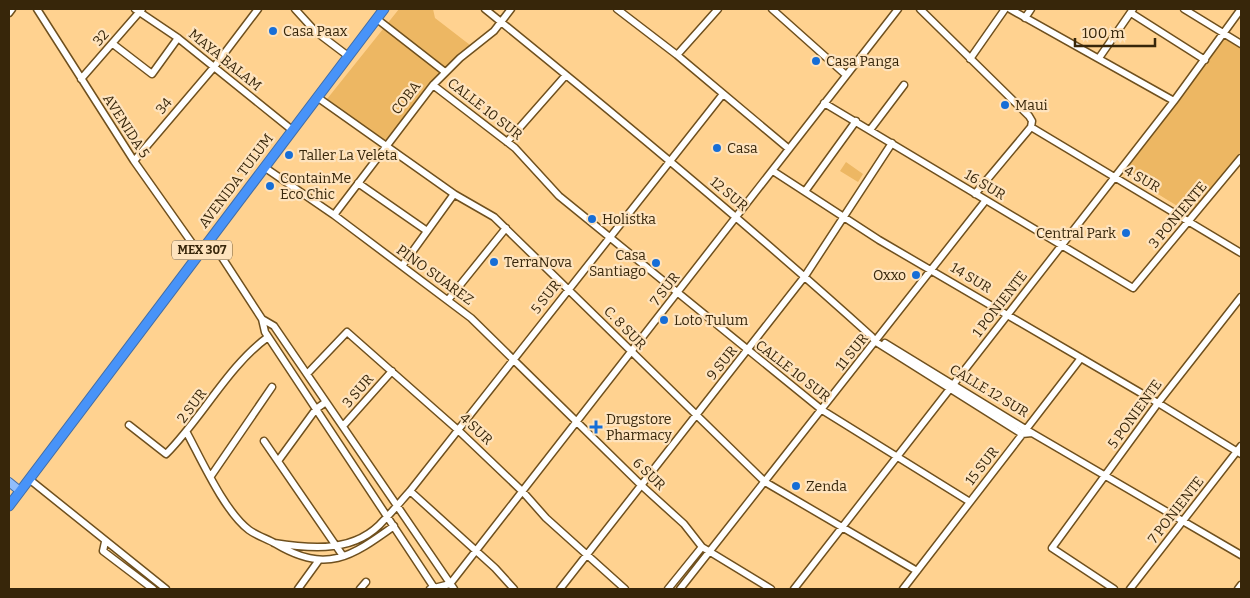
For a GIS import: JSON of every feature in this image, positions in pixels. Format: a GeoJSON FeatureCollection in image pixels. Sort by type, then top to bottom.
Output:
{"type":"FeatureCollection","features":[{"type":"Feature","properties":{"kind":"highway","name":"AVENIDA TULUM"},"geometry":{"type":"LineString","coordinates":[[20,491],[384,9]]}},
{"type":"Feature","properties":{"kind":"highway","name":"MEX 307"},"geometry":{"type":"LineString","coordinates":[[9,506],[20,491]]}},
{"type":"Feature","properties":{"kind":"main road"},"geometry":{"type":"LineString","coordinates":[[9,482],[20,491]]}},
{"type":"Feature","properties":{"kind":"street"},"geometry":{"type":"LineString","coordinates":[[9,13],[12,9]]}},
{"type":"Feature","properties":{"kind":"street","name":"AVENIDA 5"},"geometry":{"type":"LineString","coordinates":[[37,9],[134,162],[199,253]]}},
{"type":"Feature","properties":{"kind":"street","name":"34"},"geometry":{"type":"LineString","coordinates":[[134,162],[214,67],[258,9]]}},
{"type":"Feature","properties":{"kind":"street"},"geometry":{"type":"LineString","coordinates":[[295,9],[315,31],[348,56]]}},
{"type":"Feature","properties":{"kind":"street","name":"12 SUR"},"geometry":{"type":"LineString","coordinates":[[486,9],[737,217],[871,336]]}},
{"type":"Feature","properties":{"kind":"street","name":"COBA"},"geometry":{"type":"LineString","coordinates":[[334,215],[384,146],[433,85],[445,72],[486,39],[511,9]]}},
{"type":"Feature","properties":{"kind":"street"},"geometry":{"type":"LineString","coordinates":[[617,9],[677,55],[789,149]]}},
{"type":"Feature","properties":{"kind":"street"},"geometry":{"type":"LineString","coordinates":[[677,55],[718,9]]}},
{"type":"Feature","properties":{"kind":"street"},"geometry":{"type":"LineString","coordinates":[[772,9],[846,75]]}},
{"type":"Feature","properties":{"kind":"street","name":"7 SUR"},"geometry":{"type":"LineString","coordinates":[[452,587],[474,552],[678,294],[898,9]]}},
{"type":"Feature","properties":{"kind":"street","name":"4 SUR"},"geometry":{"type":"LineString","coordinates":[[920,9],[1029,116],[1032,124],[1115,178],[1241,253]]}},
{"type":"Feature","properties":{"kind":"street"},"geometry":{"type":"LineString","coordinates":[[970,59],[1005,9]]}},
{"type":"Feature","properties":{"kind":"street"},"geometry":{"type":"LineString","coordinates":[[1010,9],[1174,101]]}},
{"type":"Feature","properties":{"kind":"street"},"geometry":{"type":"LineString","coordinates":[[1025,18],[1031,9]]}},
{"type":"Feature","properties":{"kind":"street"},"geometry":{"type":"LineString","coordinates":[[1184,9],[1241,44]]}},
{"type":"Feature","properties":{"kind":"street","name":"1 PONIENTE"},"geometry":{"type":"LineString","coordinates":[[794,589],[1115,178],[1205,60],[1241,9]]}},
{"type":"Feature","properties":{"kind":"street","name":"32"},"geometry":{"type":"LineString","coordinates":[[81,79],[113,44],[139,10]]}},
{"type":"Feature","properties":{"kind":"street","name":"MAYA BALAM"},"geometry":{"type":"LineString","coordinates":[[139,10],[178,38],[292,130]]}},
{"type":"Feature","properties":{"kind":"street"},"geometry":{"type":"LineString","coordinates":[[1099,58],[1132,11],[1205,60]]}},
{"type":"Feature","properties":{"kind":"street"},"geometry":{"type":"LineString","coordinates":[[377,19],[445,72]]}},
{"type":"Feature","properties":{"kind":"street"},"geometry":{"type":"LineString","coordinates":[[113,44],[152,74],[178,38]]}},
{"type":"Feature","properties":{"kind":"street"},"geometry":{"type":"LineString","coordinates":[[507,142],[566,75]]}},
{"type":"Feature","properties":{"kind":"street","name":"CALLE 10 SUR"},"geometry":{"type":"LineString","coordinates":[[433,85],[507,142],[530,163],[559,196],[822,410],[898,455],[970,502]]}},
{"type":"Feature","properties":{"kind":"street"},"geometry":{"type":"LineString","coordinates":[[870,130],[904,86]]}},
{"type":"Feature","properties":{"kind":"street","name":"5 SUR"},"geometry":{"type":"LineString","coordinates":[[337,547],[362,537],[377,526],[410,491],[723,94]]}},
{"type":"Feature","properties":{"kind":"street","name":"C. 8 SUR"},"geometry":{"type":"LineString","coordinates":[[316,97],[384,146],[454,194],[494,218],[506,228],[631,354],[697,414],[765,482],[917,572]]}},
{"type":"Feature","properties":{"kind":"street","name":"16 SUR"},"geometry":{"type":"LineString","coordinates":[[824,103],[1133,288]]}},
{"type":"Feature","properties":{"kind":"street"},"geometry":{"type":"LineString","coordinates":[[806,190],[856,121]]}},
{"type":"Feature","properties":{"kind":"street"},"geometry":{"type":"LineString","coordinates":[[975,194],[1032,124]]}},
{"type":"Feature","properties":{"kind":"street","name":"9 SUR"},"geometry":{"type":"LineString","coordinates":[[560,589],[805,276],[892,143]]}},
{"type":"Feature","properties":{"kind":"street","name":"3 PONIENTE"},"geometry":{"type":"LineString","coordinates":[[1133,288],[1241,158]]}},
{"type":"Feature","properties":{"kind":"street","name":"PINO SUAREZ"},"geometry":{"type":"LineString","coordinates":[[264,167],[334,215],[471,318],[577,421]]}},
{"type":"Feature","properties":{"kind":"street","name":"14 SUR"},"geometry":{"type":"LineString","coordinates":[[773,171],[806,190],[879,240],[1240,451]]}},
{"type":"Feature","properties":{"kind":"street"},"geometry":{"type":"LineString","coordinates":[[358,183],[426,231]]}},
{"type":"Feature","properties":{"kind":"street"},"geometry":{"type":"LineString","coordinates":[[402,266],[454,194]]}},
{"type":"Feature","properties":{"kind":"street","name":"11 SUR"},"geometry":{"type":"LineString","coordinates":[[680,589],[877,341],[986,200]]}},
{"type":"Feature","properties":{"kind":"street"},"geometry":{"type":"LineString","coordinates":[[448,300],[506,228]]}},
{"type":"Feature","properties":{"kind":"street"},"geometry":{"type":"LineString","coordinates":[[210,239],[262,319],[268,337],[388,515],[432,588],[452,587]]}},
{"type":"Feature","properties":{"kind":"street","name":"5 PONIENTE"},"geometry":{"type":"LineString","coordinates":[[1114,589],[1052,548],[1158,403],[1241,297]]}},
{"type":"Feature","properties":{"kind":"street"},"geometry":{"type":"LineString","coordinates":[[262,319],[274,326],[452,587]]}},
{"type":"Feature","properties":{"kind":"street","name":"4 SUR"},"geometry":{"type":"LineString","coordinates":[[307,374],[347,332],[458,430],[523,492],[534,506],[625,589]]}},
{"type":"Feature","properties":{"kind":"street","name":"CALLE 12 SUR"},"geometry":{"type":"LineString","coordinates":[[871,336],[1027,431],[1107,475],[1241,555]]}},
{"type":"Feature","properties":{"kind":"street","name":"2 SUR"},"geometry":{"type":"LineString","coordinates":[[129,425],[166,454],[187,434],[251,349],[268,337]]}},
{"type":"Feature","properties":{"kind":"street","name":"15 SUR"},"geometry":{"type":"LineString","coordinates":[[903,589],[1027,431],[1081,358]]}},
{"type":"Feature","properties":{"kind":"street","name":"3 SUR"},"geometry":{"type":"LineString","coordinates":[[343,426],[392,371]]}},
{"type":"Feature","properties":{"kind":"street"},"geometry":{"type":"LineString","coordinates":[[211,476],[272,387]]}},
{"type":"Feature","properties":{"kind":"street"},"geometry":{"type":"LineString","coordinates":[[278,461],[316,409],[326,402]]}},
{"type":"Feature","properties":{"kind":"street","name":"6 SUR"},"geometry":{"type":"LineString","coordinates":[[577,421],[641,485],[684,524],[702,548]]}},
{"type":"Feature","properties":{"kind":"street"},"geometry":{"type":"LineString","coordinates":[[187,434],[233,514],[249,531],[299,557],[319,560],[343,556],[374,540],[394,526]]}},
{"type":"Feature","properties":{"kind":"street"},"geometry":{"type":"LineString","coordinates":[[264,441],[343,556]]}},
{"type":"Feature","properties":{"kind":"street","name":"7 PONIENTE"},"geometry":{"type":"LineString","coordinates":[[1130,589],[1240,451]]}},
{"type":"Feature","properties":{"kind":"street"},"geometry":{"type":"LineString","coordinates":[[29,479],[105,542],[166,589]]}},
{"type":"Feature","properties":{"kind":"street"},"geometry":{"type":"LineString","coordinates":[[410,491],[474,552],[495,568],[514,589]]}},
{"type":"Feature","properties":{"kind":"street"},"geometry":{"type":"LineString","coordinates":[[105,542],[104,551],[153,589]]}},
{"type":"Feature","properties":{"kind":"street"},"geometry":{"type":"LineString","coordinates":[[274,543],[296,546],[337,547]]}},
{"type":"Feature","properties":{"kind":"street"},"geometry":{"type":"LineString","coordinates":[[668,589],[702,548],[771,589]]}},
{"type":"Feature","properties":{"kind":"street"},"geometry":{"type":"LineString","coordinates":[[298,589],[319,560]]}},
{"type":"Feature","properties":{"kind":"street"},"geometry":{"type":"LineString","coordinates":[[360,589],[366,582]]}},
{"type":"Feature","properties":{"kind":"street"},"geometry":{"type":"LineString","coordinates":[[1238,589],[1241,585]]}},
{"type":"Feature","properties":{"kind":"shaded area"},"geometry":{"type":"Polygon","coordinates":[[[399,9],[433,9],[435,18],[470,45],[460,52],[384,142],[327,99],[399,9]]]}},
{"type":"Feature","properties":{"kind":"shaded area"},"geometry":{"type":"Polygon","coordinates":[[[1224,38],[1241,48],[1241,151],[1192,215],[1122,172],[1224,38]]]}},
{"type":"Feature","properties":{"kind":"shaded area"},"geometry":{"type":"Polygon","coordinates":[[[846,162],[863,174],[858,182],[840,171],[846,162]]]}},
{"type":"Feature","properties":{"kind":"place","name":"Casa Paax"},"geometry":{"type":"Point","coordinates":[273,31]}},
{"type":"Feature","properties":{"kind":"place","name":"Casa Panga"},"geometry":{"type":"Point","coordinates":[816,61]}},
{"type":"Feature","properties":{"kind":"place","name":"Maui"},"geometry":{"type":"Point","coordinates":[1005,105]}},
{"type":"Feature","properties":{"kind":"place","name":"Casa"},"geometry":{"type":"Point","coordinates":[717,148]}},
{"type":"Feature","properties":{"kind":"place","name":"Taller La Veleta"},"geometry":{"type":"Point","coordinates":[289,155]}},
{"type":"Feature","properties":{"kind":"place","name":"ContainMe Eco Chic"},"geometry":{"type":"Point","coordinates":[270,186]}},
{"type":"Feature","properties":{"kind":"place","name":"Holistka"},"geometry":{"type":"Point","coordinates":[592,219]}},
{"type":"Feature","properties":{"kind":"place","name":"Central Park"},"geometry":{"type":"Point","coordinates":[1126,233]}},
{"type":"Feature","properties":{"kind":"place","name":"TerraNova"},"geometry":{"type":"Point","coordinates":[494,262]}},
{"type":"Feature","properties":{"kind":"place","name":"Casa Santiago"},"geometry":{"type":"Point","coordinates":[656,263]}},
{"type":"Feature","properties":{"kind":"place","name":"Oxxo"},"geometry":{"type":"Point","coordinates":[916,275]}},
{"type":"Feature","properties":{"kind":"place","name":"Loto Tulum"},"geometry":{"type":"Point","coordinates":[664,320]}},
{"type":"Feature","properties":{"kind":"place","name":"Drugstore Pharmacy"},"geometry":{"type":"Point","coordinates":[596,427]}},
{"type":"Feature","properties":{"kind":"place","name":"Zenda"},"geometry":{"type":"Point","coordinates":[796,486]}}]}
